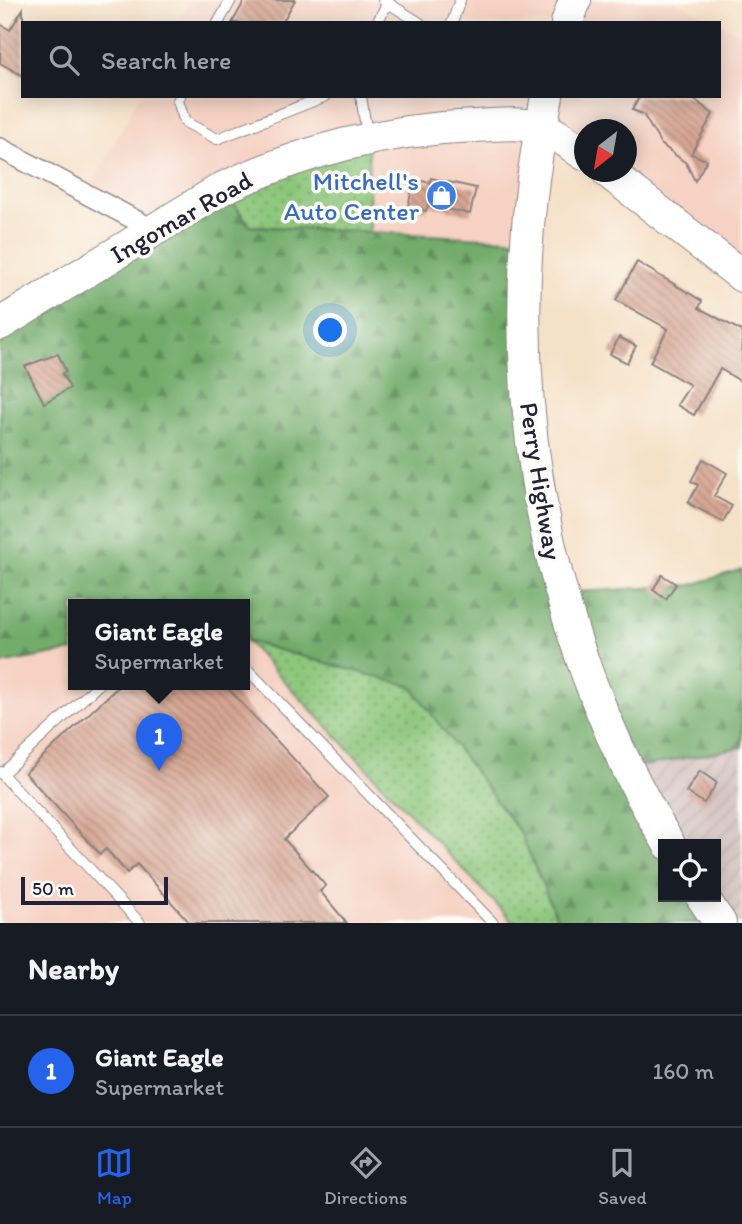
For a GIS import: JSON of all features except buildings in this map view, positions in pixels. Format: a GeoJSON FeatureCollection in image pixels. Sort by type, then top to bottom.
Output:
{"type":"FeatureCollection","features":[{"type":"Feature","properties":{"kind":"main road"},"geometry":{"type":"LineString","coordinates":[[568,21],[575,0]]}},
{"type":"Feature","properties":{"kind":"main road","name":"Perry Highway"},"geometry":{"type":"LineString","coordinates":[[547,98],[529,213],[523,321],[527,407],[542,514],[560,593],[591,683],[628,769],[666,839]]}},
{"type":"Feature","properties":{"kind":"main road","name":"Ingomar Road"},"geometry":{"type":"LineString","coordinates":[[0,324],[212,195],[300,156],[368,137],[457,126],[501,124],[541,127]]}},
{"type":"Feature","properties":{"kind":"main road"},"geometry":{"type":"LineString","coordinates":[[541,127],[574,148]]}},
{"type":"Feature","properties":{"kind":"main road"},"geometry":{"type":"LineString","coordinates":[[621,182],[742,276]]}},
{"type":"Feature","properties":{"kind":"main road"},"geometry":{"type":"LineString","coordinates":[[705,902],[720,923]]}},
{"type":"Feature","properties":{"kind":"street"},"geometry":{"type":"LineString","coordinates":[[0,148],[154,230]]}},
{"type":"Feature","properties":{"kind":"lane"},"geometry":{"type":"LineString","coordinates":[[219,21],[231,0]]}},
{"type":"Feature","properties":{"kind":"lane"},"geometry":{"type":"LineString","coordinates":[[453,21],[460,0]]}},
{"type":"Feature","properties":{"kind":"lane"},"geometry":{"type":"LineString","coordinates":[[378,21],[387,1],[417,21]]}},
{"type":"Feature","properties":{"kind":"lane"},"geometry":{"type":"LineString","coordinates":[[179,98],[185,122],[217,139],[322,98]]}},
{"type":"Feature","properties":{"kind":"lane"},"geometry":{"type":"LineString","coordinates":[[361,98],[368,137]]}},
{"type":"Feature","properties":{"kind":"lane"},"geometry":{"type":"LineString","coordinates":[[250,672],[493,923]]}},
{"type":"Feature","properties":{"kind":"lane"},"geometry":{"type":"LineString","coordinates":[[92,690],[1,773],[140,923]]}},
{"type":"Feature","properties":{"kind":"shaded area"},"geometry":{"type":"Polygon","coordinates":[[[190,0],[673,0],[715,21],[179,21],[190,0]]]}},
{"type":"Feature","properties":{"kind":"shaded area"},"geometry":{"type":"Polygon","coordinates":[[[721,24],[742,34],[742,276],[637,182],[637,119],[574,119],[574,148],[541,128],[526,240],[370,232],[368,138],[154,230],[87,195],[138,98],[721,98],[721,24]]]}},
{"type":"Feature","properties":{"kind":"shaded area"},"geometry":{"type":"Polygon","coordinates":[[[250,645],[514,923],[0,923],[0,664],[68,652],[68,690],[250,690],[250,645]]]}},
{"type":"Feature","properties":{"kind":"shaded area"},"geometry":{"type":"Polygon","coordinates":[[[742,747],[742,923],[720,923],[717,902],[721,902],[721,839],[666,839],[628,769],[742,747]]]}},
{"type":"Feature","properties":{"kind":"green space"},"geometry":{"type":"Polygon","coordinates":[[[368,137],[370,232],[250,226],[223,188],[368,137]]]}},
{"type":"Feature","properties":{"kind":"green space"},"geometry":{"type":"Polygon","coordinates":[[[223,188],[250,226],[526,240],[560,593],[691,585],[742,569],[742,747],[629,769],[661,839],[658,839],[658,902],[705,902],[720,923],[559,923],[521,834],[411,686],[250,642],[250,599],[68,599],[68,652],[0,664],[0,324],[223,188]]]}},
{"type":"Feature","properties":{"kind":"green space"},"geometry":{"type":"Polygon","coordinates":[[[250,642],[411,686],[521,834],[559,923],[514,923],[250,645],[250,642]]]}},
{"type":"Feature","properties":{"kind":"place","name":"Mitchell's Auto Center"},"geometry":{"type":"Point","coordinates":[442,196]}},
{"type":"Feature","properties":{"kind":"place","name":"Giant Eagle"},"geometry":{"type":"Point","coordinates":[159,771]}}]}
